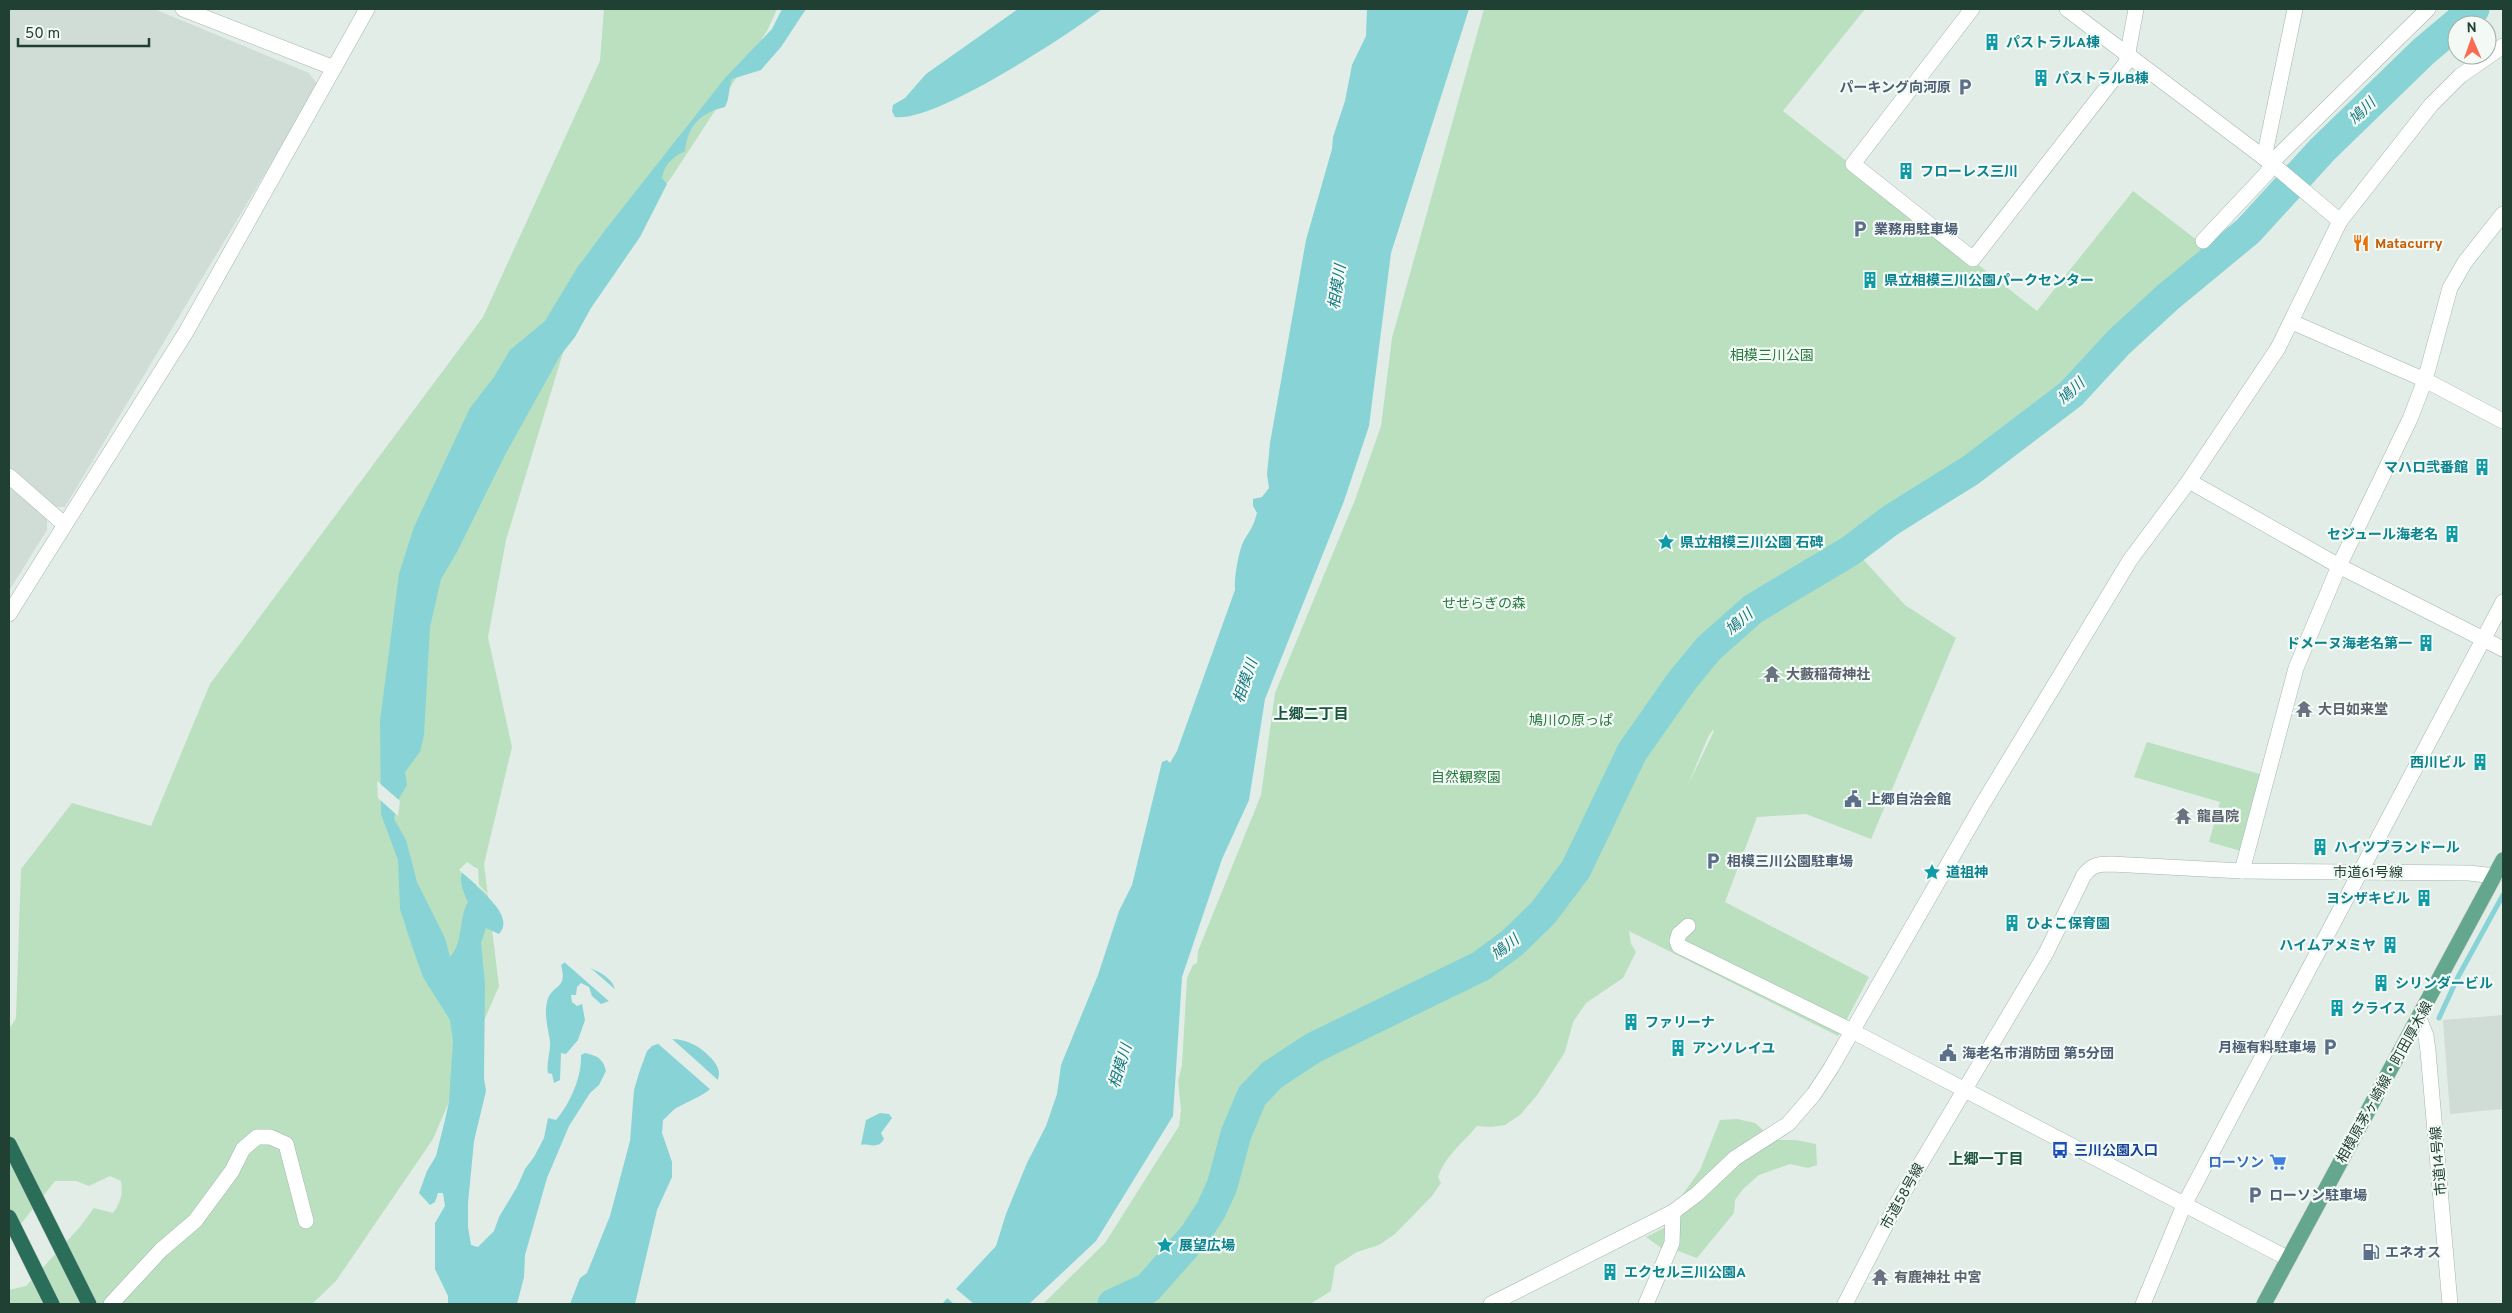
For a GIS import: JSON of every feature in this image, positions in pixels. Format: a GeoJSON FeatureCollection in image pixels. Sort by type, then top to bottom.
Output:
{"type":"FeatureCollection","features":[{"type":"Feature","properties":{"kind":"highway"},"geometry":{"type":"LineString","coordinates":[[9,1144],[89,1304]]}},
{"type":"Feature","properties":{"kind":"highway"},"geometry":{"type":"LineString","coordinates":[[9,1217],[52,1304]]}},
{"type":"Feature","properties":{"kind":"main road","name":"相模原茅ヶ崎線・町田厚木線"},"geometry":{"type":"LineString","coordinates":[[2264,1304],[2287,1258],[2420,1018],[2503,860]]}},
{"type":"Feature","properties":{"kind":"street"},"geometry":{"type":"LineString","coordinates":[[183,9],[334,68]]}},
{"type":"Feature","properties":{"kind":"street"},"geometry":{"type":"LineString","coordinates":[[9,614],[186,332],[367,9]]}},
{"type":"Feature","properties":{"kind":"street"},"geometry":{"type":"LineString","coordinates":[[1972,9],[1853,164],[1973,259],[2126,63],[2136,9]]}},
{"type":"Feature","properties":{"kind":"street"},"geometry":{"type":"LineString","coordinates":[[2067,9],[2271,163],[2340,221]]}},
{"type":"Feature","properties":{"kind":"street"},"geometry":{"type":"LineString","coordinates":[[2202,240],[2267,173],[2271,163],[2295,9]]}},
{"type":"Feature","properties":{"kind":"street"},"geometry":{"type":"LineString","coordinates":[[2271,163],[2428,9]]}},
{"type":"Feature","properties":{"kind":"street"},"geometry":{"type":"LineString","coordinates":[[1491,1304],[1673,1212],[1697,1194],[1735,1158],[1788,1124],[1814,1094],[1982,805],[2110,592],[2130,560],[2189,481],[2250,391],[2292,322],[2340,221],[2431,105],[2460,76],[2503,46]]}},
{"type":"Feature","properties":{"kind":"street"},"geometry":{"type":"LineString","coordinates":[[2242,871],[2296,668],[2339,566],[2410,419],[2425,380],[2450,288],[2465,262],[2503,214]]}},
{"type":"Feature","properties":{"kind":"street"},"geometry":{"type":"LineString","coordinates":[[2292,322],[2425,380],[2503,422]]}},
{"type":"Feature","properties":{"kind":"street"},"geometry":{"type":"LineString","coordinates":[[9,476],[64,524]]}},
{"type":"Feature","properties":{"kind":"street"},"geometry":{"type":"LineString","coordinates":[[2189,481],[2339,566],[2503,649]]}},
{"type":"Feature","properties":{"kind":"street"},"geometry":{"type":"LineString","coordinates":[[2143,1304],[2184,1205],[2503,602]]}},
{"type":"Feature","properties":{"kind":"street","name":"市道61号線"},"geometry":{"type":"LineString","coordinates":[[1964,1089],[2046,953],[2084,875],[2090,868],[2099,864],[2242,871],[2469,873],[2494,876]]}},
{"type":"Feature","properties":{"kind":"street"},"geometry":{"type":"LineString","coordinates":[[1688,926],[1679,934],[1677,941],[1680,946],[1852,1031],[2287,1258]]}},
{"type":"Feature","properties":{"kind":"street","name":"市道14号線"},"geometry":{"type":"LineString","coordinates":[[2420,1018],[2426,1036],[2429,1058],[2450,1304]]}},
{"type":"Feature","properties":{"kind":"street","name":"市道58号線"},"geometry":{"type":"LineString","coordinates":[[1845,1304],[1896,1205],[1964,1089]]}},
{"type":"Feature","properties":{"kind":"street"},"geometry":{"type":"LineString","coordinates":[[111,1304],[161,1250],[195,1221],[232,1171],[242,1149],[257,1137],[270,1137],[286,1144],[306,1221]]}},
{"type":"Feature","properties":{"kind":"street"},"geometry":{"type":"LineString","coordinates":[[1646,1304],[1672,1243],[1673,1212]]}},
{"type":"Feature","properties":{"kind":"shaded area"},"geometry":{"type":"Polygon","coordinates":[[[9,9],[154,9],[309,73],[318,85],[65,507],[55,507],[47,521],[47,530],[9,591],[9,9]]]}},
{"type":"Feature","properties":{"kind":"shaded area"},"geometry":{"type":"Polygon","coordinates":[[[2503,1015],[2503,1109],[2450,1114],[2443,1020],[2503,1015]]]}},
{"type":"Feature","properties":{"kind":"green space"},"geometry":{"type":"Polygon","coordinates":[[[604,9],[777,9],[767,31],[671,178],[583,287],[506,540],[488,637],[512,747],[484,864],[499,986],[433,1139],[336,1281],[312,1304],[9,1304],[9,1290],[26,1286],[79,1228],[94,1208],[113,1213],[120,1201],[122,1190],[121,1181],[110,1176],[89,1186],[76,1181],[55,1181],[9,1239],[9,1029],[16,1018],[21,869],[72,803],[151,826],[210,684],[483,317],[600,61],[604,9]]]}},
{"type":"Feature","properties":{"kind":"green space"},"geometry":{"type":"Polygon","coordinates":[[[1484,9],[1865,9],[1783,111],[2037,311],[2133,191],[2206,247],[2059,390],[1966,464],[1849,544],[1905,605],[1956,638],[1871,839],[1806,814],[1757,817],[1725,902],[1869,977],[1838,1036],[1629,931],[1631,944],[1636,952],[1623,978],[1586,1003],[1573,1022],[1565,1052],[1538,1094],[1520,1115],[1505,1125],[1477,1126],[1445,1162],[1438,1177],[1441,1183],[1432,1196],[1395,1234],[1379,1245],[1357,1252],[1335,1266],[1331,1291],[1310,1304],[1043,1304],[1105,1243],[1179,1126],[1181,1110],[1178,1081],[1182,1065],[1187,978],[1193,965],[1197,963],[1198,951],[1261,795],[1275,693],[1355,500],[1381,426],[1392,338],[1484,9]],[[1714,731],[1709,735],[1687,787],[1714,731]]]}},
{"type":"Feature","properties":{"kind":"green space"},"geometry":{"type":"Polygon","coordinates":[[[2147,742],[2260,774],[2241,851],[2209,842],[2220,802],[2134,777],[2147,742]]]}},
{"type":"Feature","properties":{"kind":"green space"},"geometry":{"type":"Polygon","coordinates":[[[1737,1119],[1755,1123],[1774,1140],[1796,1140],[1816,1144],[1817,1165],[1808,1168],[1790,1164],[1759,1175],[1743,1189],[1735,1200],[1734,1213],[1697,1258],[1678,1251],[1670,1237],[1664,1250],[1646,1237],[1666,1227],[1675,1205],[1700,1170],[1720,1120],[1737,1119]]]}},
{"type":"Feature","properties":{"kind":"water"},"geometry":{"type":"Polygon","coordinates":[[[782,9],[806,9],[781,47],[761,70],[732,79],[725,107],[702,117],[692,127],[685,151],[667,165],[662,178],[667,184],[640,237],[591,308],[575,337],[560,356],[505,455],[457,552],[441,579],[430,627],[424,735],[420,752],[405,772],[407,785],[398,800],[394,819],[406,840],[417,882],[445,938],[450,957],[457,944],[468,902],[462,887],[461,877],[464,868],[468,864],[475,866],[476,886],[497,908],[503,921],[503,928],[499,934],[486,928],[481,943],[485,984],[484,1078],[486,1091],[474,1141],[468,1203],[468,1227],[471,1245],[478,1247],[494,1231],[499,1217],[544,1138],[548,1118],[556,1120],[574,1090],[581,1063],[581,1055],[585,1053],[599,1058],[606,1071],[599,1085],[590,1093],[569,1126],[547,1178],[525,1255],[524,1277],[517,1304],[448,1304],[448,1296],[435,1269],[435,1223],[445,1206],[443,1193],[438,1193],[435,1202],[430,1205],[419,1193],[427,1171],[436,1156],[449,1102],[453,1041],[450,1020],[423,977],[400,909],[398,860],[381,814],[380,721],[399,574],[414,527],[470,408],[494,377],[510,350],[545,321],[577,268],[606,229],[725,78],[772,29],[782,9]]]}},
{"type":"Feature","properties":{"kind":"water"},"geometry":{"type":"Polygon","coordinates":[[[1018,9],[1102,9],[1061,38],[969,92],[914,115],[895,117],[892,111],[893,105],[905,98],[926,74],[1018,9]]]}},
{"type":"Feature","properties":{"kind":"water","name":"相模川"},"geometry":{"type":"Polygon","coordinates":[[[1367,9],[1469,9],[1391,253],[1369,426],[1344,501],[1265,699],[1249,800],[1222,859],[1182,977],[1173,1116],[1096,1241],[1029,1304],[942,1304],[996,1246],[1006,1214],[1027,1163],[1046,1126],[1057,1094],[1061,1065],[1098,975],[1119,911],[1132,885],[1162,762],[1167,760],[1170,763],[1177,751],[1235,590],[1236,570],[1241,547],[1253,526],[1257,513],[1253,506],[1253,499],[1262,497],[1269,488],[1267,474],[1270,443],[1306,240],[1332,149],[1333,137],[1345,101],[1352,65],[1366,36],[1367,9]]]}},
{"type":"Feature","properties":{"kind":"water"},"geometry":{"type":"Polygon","coordinates":[[[568,960],[589,967],[602,974],[608,978],[615,989],[609,1001],[601,1004],[592,996],[589,987],[581,983],[577,987],[576,995],[571,995],[572,1002],[577,1006],[582,1004],[585,1020],[578,1040],[566,1054],[561,1053],[560,1080],[554,1083],[552,1074],[548,1073],[550,1041],[546,1007],[549,996],[561,983],[563,973],[561,965],[568,960]]]}},
{"type":"Feature","properties":{"kind":"water"},"geometry":{"type":"Polygon","coordinates":[[[672,1039],[688,1042],[701,1049],[717,1066],[719,1075],[711,1088],[676,1108],[663,1120],[662,1133],[672,1162],[672,1177],[657,1210],[635,1304],[570,1304],[580,1278],[587,1273],[610,1216],[630,1141],[634,1090],[647,1051],[652,1046],[672,1039]]]}},
{"type":"Feature","properties":{"kind":"water"},"geometry":{"type":"Polygon","coordinates":[[[880,1113],[889,1114],[892,1118],[881,1133],[884,1139],[876,1145],[861,1145],[866,1120],[880,1113]]]}},
{"type":"Feature","properties":{"kind":"pier"},"geometry":{"type":"Polygon","coordinates":[[[377,781],[400,801],[398,816],[378,798],[377,781]]]}},
{"type":"Feature","properties":{"kind":"pier"},"geometry":{"type":"Polygon","coordinates":[[[467,862],[478,869],[479,885],[495,901],[459,870],[467,862]]]}},
{"type":"Feature","properties":{"kind":"pier"},"geometry":{"type":"Polygon","coordinates":[[[568,958],[586,964],[617,991],[611,1003],[563,961],[568,958]]]}},
{"type":"Feature","properties":{"kind":"pier"},"geometry":{"type":"Polygon","coordinates":[[[670,1037],[719,1081],[712,1091],[656,1042],[670,1037]]]}},
{"type":"Feature","properties":{"kind":"pier"},"geometry":{"type":"Polygon","coordinates":[[[955,1288],[974,1304],[954,1304],[946,1297],[955,1288]]]}},
{"type":"Feature","properties":{"kind":"waterway","name":"鳩川"},"geometry":{"type":"LineString","coordinates":[[1113,1304],[1148,1288],[1194,1236],[1211,1210],[1222,1186],[1236,1134],[1252,1096],[1272,1075],[1313,1048],[1481,966],[1512,943],[1543,913],[1576,869],[1632,752],[1681,682],[1709,648],[1753,609],[1850,551],[1891,520],[1971,470],[2071,394],[2119,342],[2168,297],[2248,231],[2322,150],[2424,51],[2474,9]]}},
{"type":"Feature","properties":{"kind":"waterway"},"geometry":{"type":"LineString","coordinates":[[2439,1018],[2458,977],[2503,895]]}},
{"type":"Feature","properties":{"kind":"place","name":"パストラルA棟"},"geometry":{"type":"Point","coordinates":[1992,42]}},
{"type":"Feature","properties":{"kind":"place","name":"パストラルB棟"},"geometry":{"type":"Point","coordinates":[2041,78]}},
{"type":"Feature","properties":{"kind":"place","name":"パーキング向河原"},"geometry":{"type":"Point","coordinates":[1965,87]}},
{"type":"Feature","properties":{"kind":"place","name":"フローレス三川"},"geometry":{"type":"Point","coordinates":[1906,171]}},
{"type":"Feature","properties":{"kind":"place","name":"業務用駐車場"},"geometry":{"type":"Point","coordinates":[1860,229]}},
{"type":"Feature","properties":{"kind":"place","name":"Matacurry"},"geometry":{"type":"Point","coordinates":[2361,243]}},
{"type":"Feature","properties":{"kind":"place","name":"県立相模三川公園パークセンター"},"geometry":{"type":"Point","coordinates":[1870,280]}},
{"type":"Feature","properties":{"kind":"place","name":"マハロ弐番館"},"geometry":{"type":"Point","coordinates":[2482,467]}},
{"type":"Feature","properties":{"kind":"place","name":"セジュール海老名"},"geometry":{"type":"Point","coordinates":[2452,534]}},
{"type":"Feature","properties":{"kind":"place","name":"県立相模三川公園 石碑"},"geometry":{"type":"Point","coordinates":[1666,542]}},
{"type":"Feature","properties":{"kind":"place","name":"ドメーヌ海老名第一"},"geometry":{"type":"Point","coordinates":[2426,643]}},
{"type":"Feature","properties":{"kind":"place","name":"大藪稲荷神社"},"geometry":{"type":"Point","coordinates":[1772,674]}},
{"type":"Feature","properties":{"kind":"place","name":"大日如来堂"},"geometry":{"type":"Point","coordinates":[2304,709]}},
{"type":"Feature","properties":{"kind":"place","name":"西川ビル"},"geometry":{"type":"Point","coordinates":[2480,762]}},
{"type":"Feature","properties":{"kind":"place","name":"上郷自治会館"},"geometry":{"type":"Point","coordinates":[1853,799]}},
{"type":"Feature","properties":{"kind":"place","name":"龍昌院"},"geometry":{"type":"Point","coordinates":[2183,816]}},
{"type":"Feature","properties":{"kind":"place","name":"ハイツプランドール"},"geometry":{"type":"Point","coordinates":[2320,847]}},
{"type":"Feature","properties":{"kind":"place","name":"相模三川公園駐車場"},"geometry":{"type":"Point","coordinates":[1713,861]}},
{"type":"Feature","properties":{"kind":"place","name":"道祖神"},"geometry":{"type":"Point","coordinates":[1932,872]}},
{"type":"Feature","properties":{"kind":"place","name":"ヨシザキビル"},"geometry":{"type":"Point","coordinates":[2424,898]}},
{"type":"Feature","properties":{"kind":"place","name":"ひよこ保育園"},"geometry":{"type":"Point","coordinates":[2012,923]}},
{"type":"Feature","properties":{"kind":"place","name":"ハイムアメミヤ"},"geometry":{"type":"Point","coordinates":[2390,945]}},
{"type":"Feature","properties":{"kind":"place","name":"シリンダービル"},"geometry":{"type":"Point","coordinates":[2381,983]}},
{"type":"Feature","properties":{"kind":"place","name":"クライス"},"geometry":{"type":"Point","coordinates":[2337,1008]}},
{"type":"Feature","properties":{"kind":"place","name":"ファリーナ"},"geometry":{"type":"Point","coordinates":[1631,1022]}},
{"type":"Feature","properties":{"kind":"place","name":"月極有料駐車場"},"geometry":{"type":"Point","coordinates":[2330,1047]}},
{"type":"Feature","properties":{"kind":"place","name":"アンソレイユ"},"geometry":{"type":"Point","coordinates":[1678,1048]}},
{"type":"Feature","properties":{"kind":"place","name":"海老名市消防団 第5分団"},"geometry":{"type":"Point","coordinates":[1948,1053]}},
{"type":"Feature","properties":{"kind":"place","name":"三川公園入口"},"geometry":{"type":"Point","coordinates":[2060,1150]}},
{"type":"Feature","properties":{"kind":"place","name":"ローソン"},"geometry":{"type":"Point","coordinates":[2278,1162]}},
{"type":"Feature","properties":{"kind":"place","name":"ローソン駐車場"},"geometry":{"type":"Point","coordinates":[2255,1195]}},
{"type":"Feature","properties":{"kind":"place","name":"展望広場"},"geometry":{"type":"Point","coordinates":[1165,1245]}},
{"type":"Feature","properties":{"kind":"place","name":"エネオス"},"geometry":{"type":"Point","coordinates":[2371,1252]}},
{"type":"Feature","properties":{"kind":"place","name":"エクセル三川公園A"},"geometry":{"type":"Point","coordinates":[1610,1272]}},
{"type":"Feature","properties":{"kind":"place","name":"有鹿神社 中宮"},"geometry":{"type":"Point","coordinates":[1880,1277]}},
{"type":"Feature","properties":{"kind":"district","name":"上郷二丁目"},"geometry":{"type":"Point","coordinates":[1311,714]}},
{"type":"Feature","properties":{"kind":"district","name":"上郷一丁目"},"geometry":{"type":"Point","coordinates":[1986,1159]}},
{"type":"Feature","properties":{"kind":"park label","name":"相模三川公園"},"geometry":{"type":"Point","coordinates":[1772,355]}},
{"type":"Feature","properties":{"kind":"park label","name":"せせらぎの森"},"geometry":{"type":"Point","coordinates":[1484,603]}},
{"type":"Feature","properties":{"kind":"park label","name":"鳩川の原っぱ"},"geometry":{"type":"Point","coordinates":[1571,720]}},
{"type":"Feature","properties":{"kind":"park label","name":"自然観察園"},"geometry":{"type":"Point","coordinates":[1466,777]}}]}
